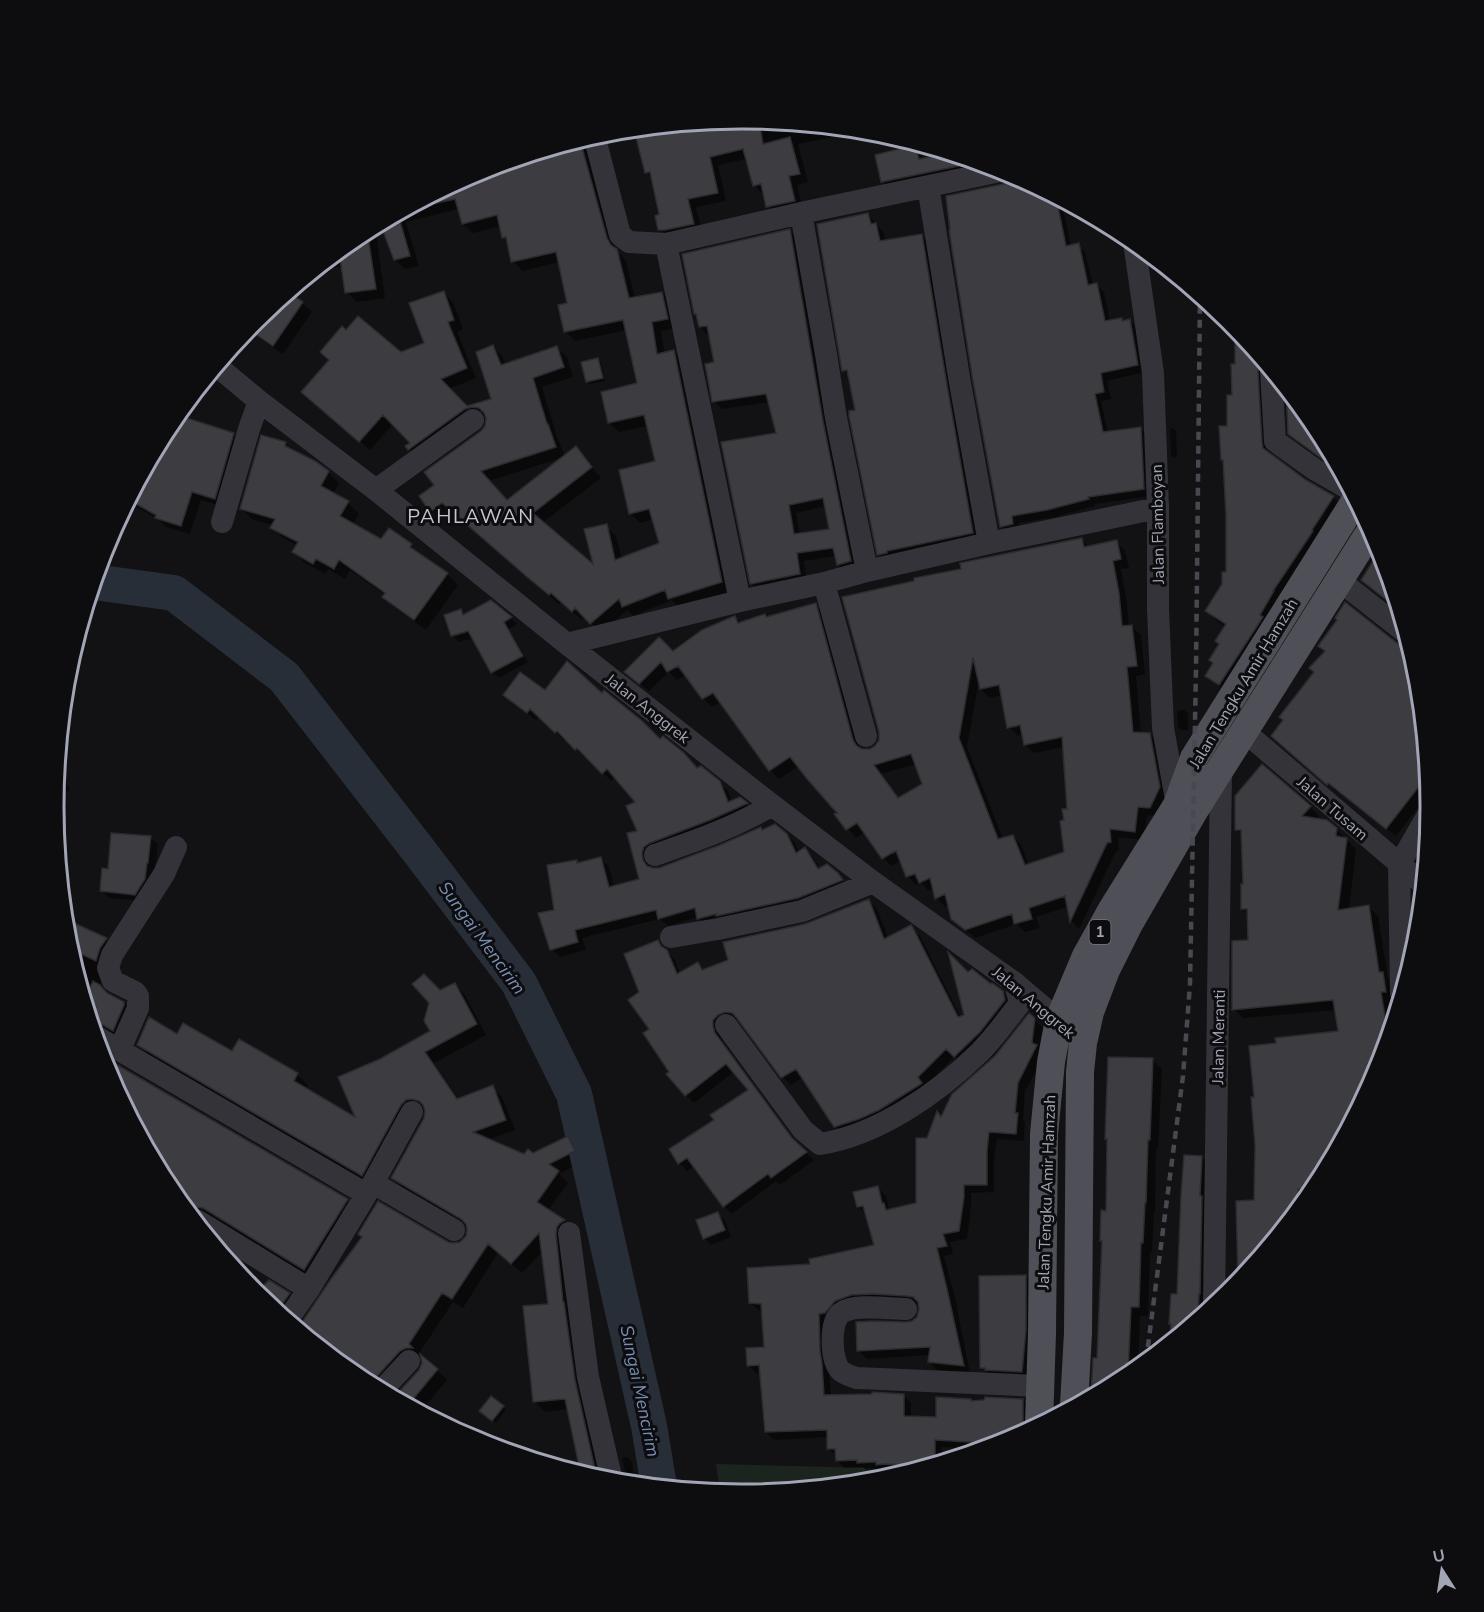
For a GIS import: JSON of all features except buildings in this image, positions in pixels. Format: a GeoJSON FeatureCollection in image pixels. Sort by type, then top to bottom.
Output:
{"type":"FeatureCollection","features":[{"type":"Feature","properties":{"kind":"main road","name":"Jalan Tengku Amir Hamzah"},"geometry":{"type":"LineString","coordinates":[[1039,1415],[1044,1134],[1051,1062],[1059,1020],[1086,956],[1111,911],[1177,805],[1194,758],[1351,508]]}},
{"type":"Feature","properties":{"kind":"main road","name":"Jalan Tengku Amir Hamzah"},"geometry":{"type":"LineString","coordinates":[[1074,1397],[1078,1333],[1079,1083],[1083,1042],[1090,1012],[1102,980],[1129,924],[1194,811],[1365,540]]}},
{"type":"Feature","properties":{"kind":"street"},"geometry":{"type":"LineString","coordinates":[[597,145],[620,235],[629,242],[666,244],[986,174]]}},
{"type":"Feature","properties":{"kind":"street"},"geometry":{"type":"LineString","coordinates":[[928,186],[988,543]]}},
{"type":"Feature","properties":{"kind":"street"},"geometry":{"type":"LineString","coordinates":[[801,213],[836,418],[867,571]]}},
{"type":"Feature","properties":{"kind":"street"},"geometry":{"type":"LineString","coordinates":[[666,244],[740,601]]}},
{"type":"Feature","properties":{"kind":"street","name":"Jalan Flamboyan"},"geometry":{"type":"LineString","coordinates":[[1136,256],[1153,374],[1163,729],[1177,805]]}},
{"type":"Feature","properties":{"kind":"street","name":"Jalan Anggrek"},"geometry":{"type":"LineString","coordinates":[[223,371],[772,805],[873,882],[1015,983],[1083,1042]]}},
{"type":"Feature","properties":{"kind":"street"},"geometry":{"type":"LineString","coordinates":[[1272,385],[1275,441],[1337,482]]}},
{"type":"Feature","properties":{"kind":"street"},"geometry":{"type":"LineString","coordinates":[[222,522],[259,401]]}},
{"type":"Feature","properties":{"kind":"street"},"geometry":{"type":"LineString","coordinates":[[376,490],[473,420]]}},
{"type":"Feature","properties":{"kind":"street"},"geometry":{"type":"LineString","coordinates":[[567,644],[988,543],[1158,508]]}},
{"type":"Feature","properties":{"kind":"street"},"geometry":{"type":"LineString","coordinates":[[1340,580],[1394,623]]}},
{"type":"Feature","properties":{"kind":"street"},"geometry":{"type":"LineString","coordinates":[[824,583],[866,736]]}},
{"type":"Feature","properties":{"kind":"street","name":"Jalan Tusam"},"geometry":{"type":"LineString","coordinates":[[1245,732],[1415,878]]}},
{"type":"Feature","properties":{"kind":"street","name":"Jalan Meranti"},"geometry":{"type":"LineString","coordinates":[[1214,1291],[1221,770]]}},
{"type":"Feature","properties":{"kind":"street"},"geometry":{"type":"LineString","coordinates":[[655,855],[706,837],[772,805]]}},
{"type":"Feature","properties":{"kind":"street"},"geometry":{"type":"LineString","coordinates":[[1401,962],[1399,865],[1419,831]]}},
{"type":"Feature","properties":{"kind":"street"},"geometry":{"type":"LineString","coordinates":[[120,1049],[138,1008],[138,996],[135,992],[113,981],[108,968],[112,956],[164,874],[176,847]]}},
{"type":"Feature","properties":{"kind":"street"},"geometry":{"type":"LineString","coordinates":[[671,937],[802,911],[873,882]]}},
{"type":"Feature","properties":{"kind":"street"},"geometry":{"type":"LineString","coordinates":[[726,1025],[802,1130],[820,1144],[840,1141],[869,1130],[929,1096],[979,1053],[1020,1003],[1015,983]]}},
{"type":"Feature","properties":{"kind":"street"},"geometry":{"type":"LineString","coordinates":[[107,1042],[369,1188],[453,1230]]}},
{"type":"Feature","properties":{"kind":"street"},"geometry":{"type":"LineString","coordinates":[[292,1313],[369,1188],[412,1112]]}},
{"type":"Feature","properties":{"kind":"street"},"geometry":{"type":"LineString","coordinates":[[216,1232],[309,1288]]}},
{"type":"Feature","properties":{"kind":"street"},"geometry":{"type":"LineString","coordinates":[[569,1233],[588,1377],[609,1470]]}},
{"type":"Feature","properties":{"kind":"street"},"geometry":{"type":"LineString","coordinates":[[906,1309],[852,1308],[840,1314],[834,1322],[833,1334],[834,1360],[839,1369],[857,1378],[1041,1386]]}},
{"type":"Feature","properties":{"kind":"street"},"geometry":{"type":"LineString","coordinates":[[388,1383],[409,1361]]}},
{"type":"Feature","properties":{"kind":"shaded area"},"geometry":{"type":"Polygon","coordinates":[[[716,1464],[882,1468],[830,1478],[786,1482],[719,1483],[716,1464]]]}},
{"type":"Feature","properties":{"kind":"waterway","name":"Sungai Mencirim"},"geometry":{"type":"LineString","coordinates":[[102,583],[174,593],[284,677],[519,983],[574,1094],[649,1426],[658,1478]]}},
{"type":"Feature","properties":{"kind":"railway"},"geometry":{"type":"LineString","coordinates":[[1148,1348],[1183,1076],[1190,984],[1200,307]]}},
{"type":"Feature","properties":{"kind":"district","name":"PAHLAWAN"},"geometry":{"type":"Point","coordinates":[471,516]}}]}
